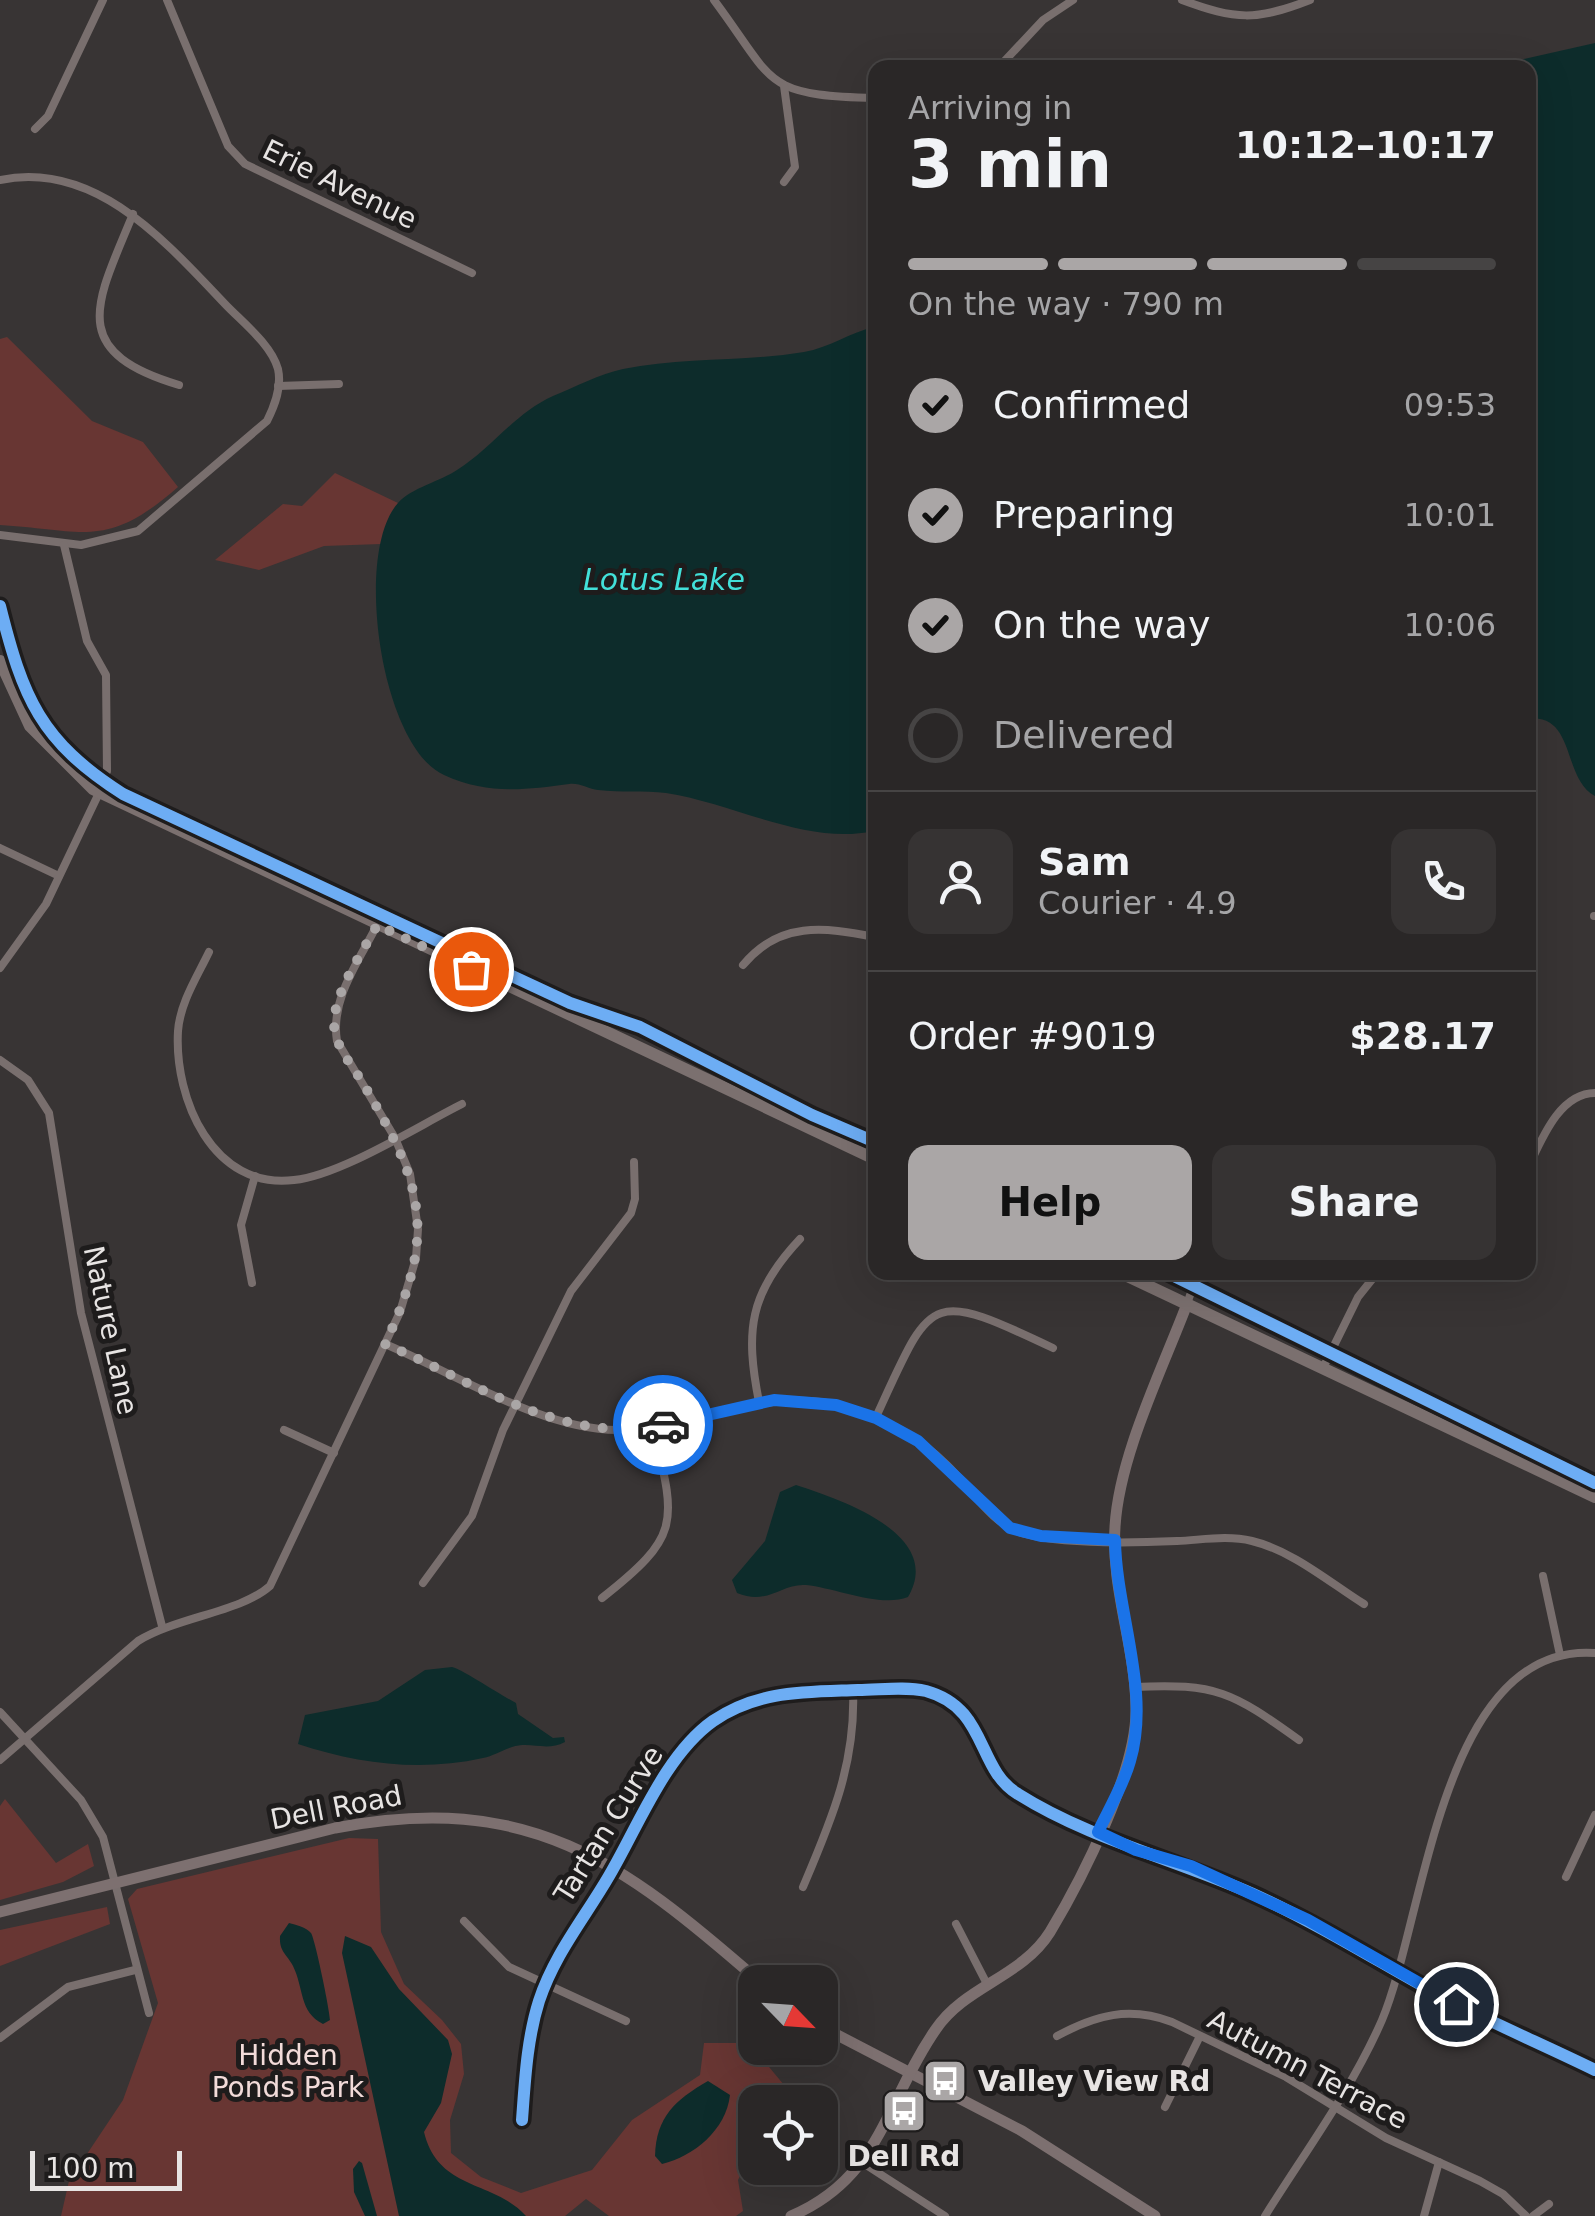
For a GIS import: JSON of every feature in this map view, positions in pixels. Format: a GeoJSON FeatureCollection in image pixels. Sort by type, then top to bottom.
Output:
{"type":"FeatureCollection","features":[{"type":"Feature","properties":{"kind":"main road"},"geometry":{"type":"LineString","coordinates":[[0,661],[30,726],[99,792],[868,1155]]}},
{"type":"Feature","properties":{"kind":"main road"},"geometry":{"type":"LineString","coordinates":[[1137,1280],[1595,1497]]}},
{"type":"Feature","properties":{"kind":"street"},"geometry":{"type":"LineString","coordinates":[[34,128],[48,116],[103,0]]}},
{"type":"Feature","properties":{"kind":"street","name":"Erie Avenue"},"geometry":{"type":"LineString","coordinates":[[166,0],[228,146],[245,164],[472,272]]}},
{"type":"Feature","properties":{"kind":"street"},"geometry":{"type":"LineString","coordinates":[[714,0],[760,69],[784,86],[830,96],[868,98]]}},
{"type":"Feature","properties":{"kind":"street"},"geometry":{"type":"LineString","coordinates":[[1005,60],[1032,30],[1072,0]]}},
{"type":"Feature","properties":{"kind":"street"},"geometry":{"type":"LineString","coordinates":[[1182,0],[1237,18],[1270,15],[1310,0]]}},
{"type":"Feature","properties":{"kind":"street"},"geometry":{"type":"LineString","coordinates":[[784,86],[795,166],[784,182]]}},
{"type":"Feature","properties":{"kind":"street"},"geometry":{"type":"LineString","coordinates":[[0,180],[24,174],[51,178],[94,193],[133,214],[160,235],[265,347],[278,372],[278,386],[267,421],[138,531],[112,540],[64,544],[0,535]]}},
{"type":"Feature","properties":{"kind":"street"},"geometry":{"type":"LineString","coordinates":[[133,214],[102,294],[102,336],[124,363],[142,374],[180,385]]}},
{"type":"Feature","properties":{"kind":"street"},"geometry":{"type":"LineString","coordinates":[[278,386],[339,384]]}},
{"type":"Feature","properties":{"kind":"street"},"geometry":{"type":"LineString","coordinates":[[64,544],[86,641],[106,675],[106,770]]}},
{"type":"Feature","properties":{"kind":"street"},"geometry":{"type":"LineString","coordinates":[[0,968],[46,904],[99,792]]}},
{"type":"Feature","properties":{"kind":"street"},"geometry":{"type":"LineString","coordinates":[[0,848],[59,876]]}},
{"type":"Feature","properties":{"kind":"street"},"geometry":{"type":"LineString","coordinates":[[0,1760],[114,1660],[162,1626],[249,1599],[270,1586],[385,1344],[411,1285],[418,1229],[410,1174],[395,1138],[337,1041],[334,1024],[343,992],[377,925]]}},
{"type":"Feature","properties":{"kind":"street"},"geometry":{"type":"LineString","coordinates":[[743,965],[758,948],[796,930],[830,928],[868,936]]}},
{"type":"Feature","properties":{"kind":"street"},"geometry":{"type":"LineString","coordinates":[[209,952],[185,1002],[178,1032],[190,1102],[204,1139],[217,1154],[255,1176],[290,1181],[309,1178],[462,1104]]}},
{"type":"Feature","properties":{"kind":"street","name":"Nature Lane"},"geometry":{"type":"LineString","coordinates":[[0,1060],[28,1080],[49,1113],[80,1313],[162,1626]]}},
{"type":"Feature","properties":{"kind":"street"},"geometry":{"type":"LineString","coordinates":[[1536,1154],[1559,1112],[1584,1093],[1595,1093]]}},
{"type":"Feature","properties":{"kind":"street"},"geometry":{"type":"LineString","coordinates":[[423,1582],[472,1516],[516,1402],[570,1291],[631,1213],[635,1199],[634,1162]]}},
{"type":"Feature","properties":{"kind":"street"},"geometry":{"type":"LineString","coordinates":[[252,1283],[242,1225],[255,1176]]}},
{"type":"Feature","properties":{"kind":"street"},"geometry":{"type":"LineString","coordinates":[[759,1402],[750,1344],[752,1319],[770,1274],[800,1238]]}},
{"type":"Feature","properties":{"kind":"street"},"geometry":{"type":"LineString","coordinates":[[791,2216],[831,2195],[863,2163],[952,2010],[1026,1961],[1041,1944],[1130,1762],[1135,1734],[1134,1687],[1116,1576],[1115,1540],[1129,1460],[1159,1368],[1195,1280]]}},
{"type":"Feature","properties":{"kind":"street"},"geometry":{"type":"LineString","coordinates":[[1323,1368],[1358,1298],[1372,1280]]}},
{"type":"Feature","properties":{"kind":"street"},"geometry":{"type":"LineString","coordinates":[[876,1418],[917,1330],[940,1313],[968,1310],[1052,1348]]}},
{"type":"Feature","properties":{"kind":"street"},"geometry":{"type":"LineString","coordinates":[[385,1344],[566,1423],[590,1428],[653,1427],[759,1402],[801,1400],[876,1418],[944,1461],[1010,1528],[1041,1536],[1115,1540],[1254,1541],[1295,1559],[1364,1604]]}},
{"type":"Feature","properties":{"kind":"street"},"geometry":{"type":"LineString","coordinates":[[602,1598],[656,1553],[669,1521],[667,1486],[653,1427]]}},
{"type":"Feature","properties":{"kind":"street"},"geometry":{"type":"LineString","coordinates":[[284,1430],[334,1453]]}},
{"type":"Feature","properties":{"kind":"street"},"geometry":{"type":"LineString","coordinates":[[1542,1576],[1560,1655]]}},
{"type":"Feature","properties":{"kind":"street"},"geometry":{"type":"LineString","coordinates":[[1264,2216],[1334,2108],[1381,2021],[1398,1970],[1430,1839],[1492,1702],[1524,1670],[1560,1655],[1595,1653]]}},
{"type":"Feature","properties":{"kind":"street"},"geometry":{"type":"LineString","coordinates":[[1134,1687],[1178,1683],[1220,1691],[1259,1711],[1299,1740]]}},
{"type":"Feature","properties":{"kind":"street","name":"Tartan Curve"},"geometry":{"type":"LineString","coordinates":[[522,2120],[530,2039],[546,1983],[577,1920],[614,1867],[676,1761],[709,1724],[730,1710],[776,1694],[853,1690],[904,1688],[943,1698],[973,1724],[1002,1780],[1014,1792],[1136,1850],[1191,1866],[1291,1912],[1595,2070]]}},
{"type":"Feature","properties":{"kind":"street"},"geometry":{"type":"LineString","coordinates":[[803,1887],[845,1784],[854,1724],[853,1690]]}},
{"type":"Feature","properties":{"kind":"street"},"geometry":{"type":"LineString","coordinates":[[0,1712],[20,1740],[93,1818],[118,1883],[135,1970],[149,2013]]}},
{"type":"Feature","properties":{"kind":"street"},"geometry":{"type":"LineString","coordinates":[[1566,1878],[1595,1815]]}},
{"type":"Feature","properties":{"kind":"street","name":"Dell Road"},"geometry":{"type":"LineString","coordinates":[[0,1912],[335,1828],[409,1817],[474,1819],[522,1828],[614,1867],[669,1904],[740,1965]]}},
{"type":"Feature","properties":{"kind":"street"},"geometry":{"type":"LineString","coordinates":[[464,1922],[509,1967],[626,2021]]}},
{"type":"Feature","properties":{"kind":"street"},"geometry":{"type":"LineString","coordinates":[[956,1924],[988,1986]]}},
{"type":"Feature","properties":{"kind":"street"},"geometry":{"type":"LineString","coordinates":[[0,2038],[68,1987],[135,1970]]}},
{"type":"Feature","properties":{"kind":"street","name":"Autumn Terrace"},"geometry":{"type":"LineString","coordinates":[[1057,2036],[1093,2018],[1133,2012],[1163,2018],[1286,2076],[1334,2108],[1503,2194],[1530,2216]]}},
{"type":"Feature","properties":{"kind":"street"},"geometry":{"type":"LineString","coordinates":[[838,2035],[1022,2132],[1155,2216]]}},
{"type":"Feature","properties":{"kind":"street"},"geometry":{"type":"LineString","coordinates":[[1165,2107],[1200,2036]]}},
{"type":"Feature","properties":{"kind":"street"},"geometry":{"type":"LineString","coordinates":[[1424,2216],[1439,2162]]}},
{"type":"Feature","properties":{"kind":"street"},"geometry":{"type":"LineString","coordinates":[[863,2163],[945,2216]]}},
{"type":"Feature","properties":{"kind":"street"},"geometry":{"type":"LineString","coordinates":[[1530,2216],[1549,2204]]}},
{"type":"Feature","properties":{"kind":"green space"},"geometry":{"type":"Polygon","coordinates":[[[7,337],[92,421],[143,442],[178,487],[132,520],[94,532],[0,525],[0,339],[7,337]]]}},
{"type":"Feature","properties":{"kind":"green space"},"geometry":{"type":"Polygon","coordinates":[[[335,473],[398,503],[381,544],[324,546],[259,570],[215,560],[283,504],[302,506],[335,473]]]}},
{"type":"Feature","properties":{"kind":"green space"},"geometry":{"type":"Polygon","coordinates":[[[5,1799],[56,1863],[88,1844],[94,1866],[63,1882],[0,1900],[0,1806],[5,1799]]]}},
{"type":"Feature","properties":{"kind":"green space","name":"Hidden Ponds Park"},"geometry":{"type":"Polygon","coordinates":[[[349,1838],[378,1839],[381,1932],[404,1984],[461,2044],[464,2074],[450,2120],[451,2153],[481,2177],[521,2193],[592,2170],[632,2120],[700,2075],[704,2043],[738,2043],[738,2065],[767,2065],[784,2085],[738,2085],[738,2185],[743,2211],[736,2216],[609,2216],[586,2199],[565,2216],[61,2216],[69,2181],[123,2100],[158,2003],[128,1899],[137,1889],[349,1838]]]}},
{"type":"Feature","properties":{"kind":"green space"},"geometry":{"type":"Polygon","coordinates":[[[107,1907],[110,1924],[0,1966],[0,1930],[107,1907]]]}},
{"type":"Feature","properties":{"kind":"water"},"geometry":{"type":"Polygon","coordinates":[[[1595,43],[1595,796],[1577,776],[1562,736],[1554,726],[1536,720],[1536,60],[1520,60],[1595,43]]]}},
{"type":"Feature","properties":{"kind":"water","name":"Lotus Lake"},"geometry":{"type":"Polygon","coordinates":[[[868,329],[868,832],[823,833],[796,828],[666,793],[607,791],[572,784],[521,789],[476,786],[444,775],[422,757],[404,728],[390,690],[376,604],[377,563],[384,528],[398,503],[469,461],[539,403],[605,374],[668,363],[804,352],[868,329]]]}},
{"type":"Feature","properties":{"kind":"water"},"geometry":{"type":"Polygon","coordinates":[[[796,1485],[860,1510],[900,1538],[912,1555],[916,1575],[908,1597],[871,1599],[806,1585],[766,1596],[737,1593],[732,1580],[765,1541],[780,1492],[796,1485]]]}},
{"type":"Feature","properties":{"kind":"water"},"geometry":{"type":"Polygon","coordinates":[[[452,1667],[516,1703],[518,1714],[553,1738],[564,1737],[565,1742],[551,1746],[519,1745],[487,1757],[436,1765],[367,1761],[298,1744],[305,1715],[378,1701],[425,1670],[452,1667]]]}},
{"type":"Feature","properties":{"kind":"water"},"geometry":{"type":"Polygon","coordinates":[[[289,1923],[306,1929],[313,1938],[330,2020],[323,2024],[306,2006],[293,1966],[281,1946],[280,1936],[289,1923]]]}},
{"type":"Feature","properties":{"kind":"water"},"geometry":{"type":"Polygon","coordinates":[[[345,1936],[371,1947],[399,1989],[448,2040],[452,2054],[441,2103],[424,2132],[431,2151],[454,2175],[499,2196],[526,2216],[399,2216],[342,1953],[345,1936]]]}},
{"type":"Feature","properties":{"kind":"water"},"geometry":{"type":"Polygon","coordinates":[[[708,2081],[730,2095],[722,2119],[697,2148],[662,2164],[655,2156],[664,2120],[686,2095],[708,2081]]]}},
{"type":"Feature","properties":{"kind":"water"},"geometry":{"type":"Polygon","coordinates":[[[359,2161],[377,2216],[365,2216],[354,2192],[353,2169],[359,2161]]]}},
{"type":"Feature","properties":{"kind":"cycle path"},"geometry":{"type":"LineString","coordinates":[[0,606],[17,667],[39,715],[72,755],[123,794],[570,1003],[640,1027],[812,1115],[868,1139]]}},
{"type":"Feature","properties":{"kind":"cycle path"},"geometry":{"type":"LineString","coordinates":[[1182,1280],[1595,1483]]}},
{"type":"Feature","properties":{"kind":"cycle path"},"geometry":{"type":"LineString","coordinates":[[522,2120],[529,2045],[546,1984],[667,1772],[696,1735],[730,1711],[765,1698],[820,1691],[909,1689],[946,1699],[971,1724],[1005,1783],[1045,1810],[1253,1894],[1452,2002],[1595,2070]]}},
{"type":"Feature","properties":{"kind":"way so far"},"geometry":{"type":"LineString","coordinates":[[471,969],[377,925],[337,1008],[337,1041],[395,1138],[410,1174],[416,1202],[418,1229],[411,1285],[385,1344],[566,1423],[616,1430],[663,1425]]}},
{"type":"Feature","properties":{"kind":"place","name":"Valley View Rd"},"geometry":{"type":"Point","coordinates":[945,2081]}},
{"type":"Feature","properties":{"kind":"place","name":"Dell Rd"},"geometry":{"type":"Point","coordinates":[904,2111]}},
{"type":"Feature","properties":{"kind":"route"},"geometry":{"type":"LineString","coordinates":[[663,1425],[774,1400],[836,1405],[892,1424],[918,1441],[944,1461],[996,1519],[1010,1528],[1041,1536],[1115,1540],[1116,1576],[1136,1706],[1135,1734],[1130,1762],[1098,1832],[1136,1850],[1191,1866],[1308,1920],[1456,2004]]}}]}
